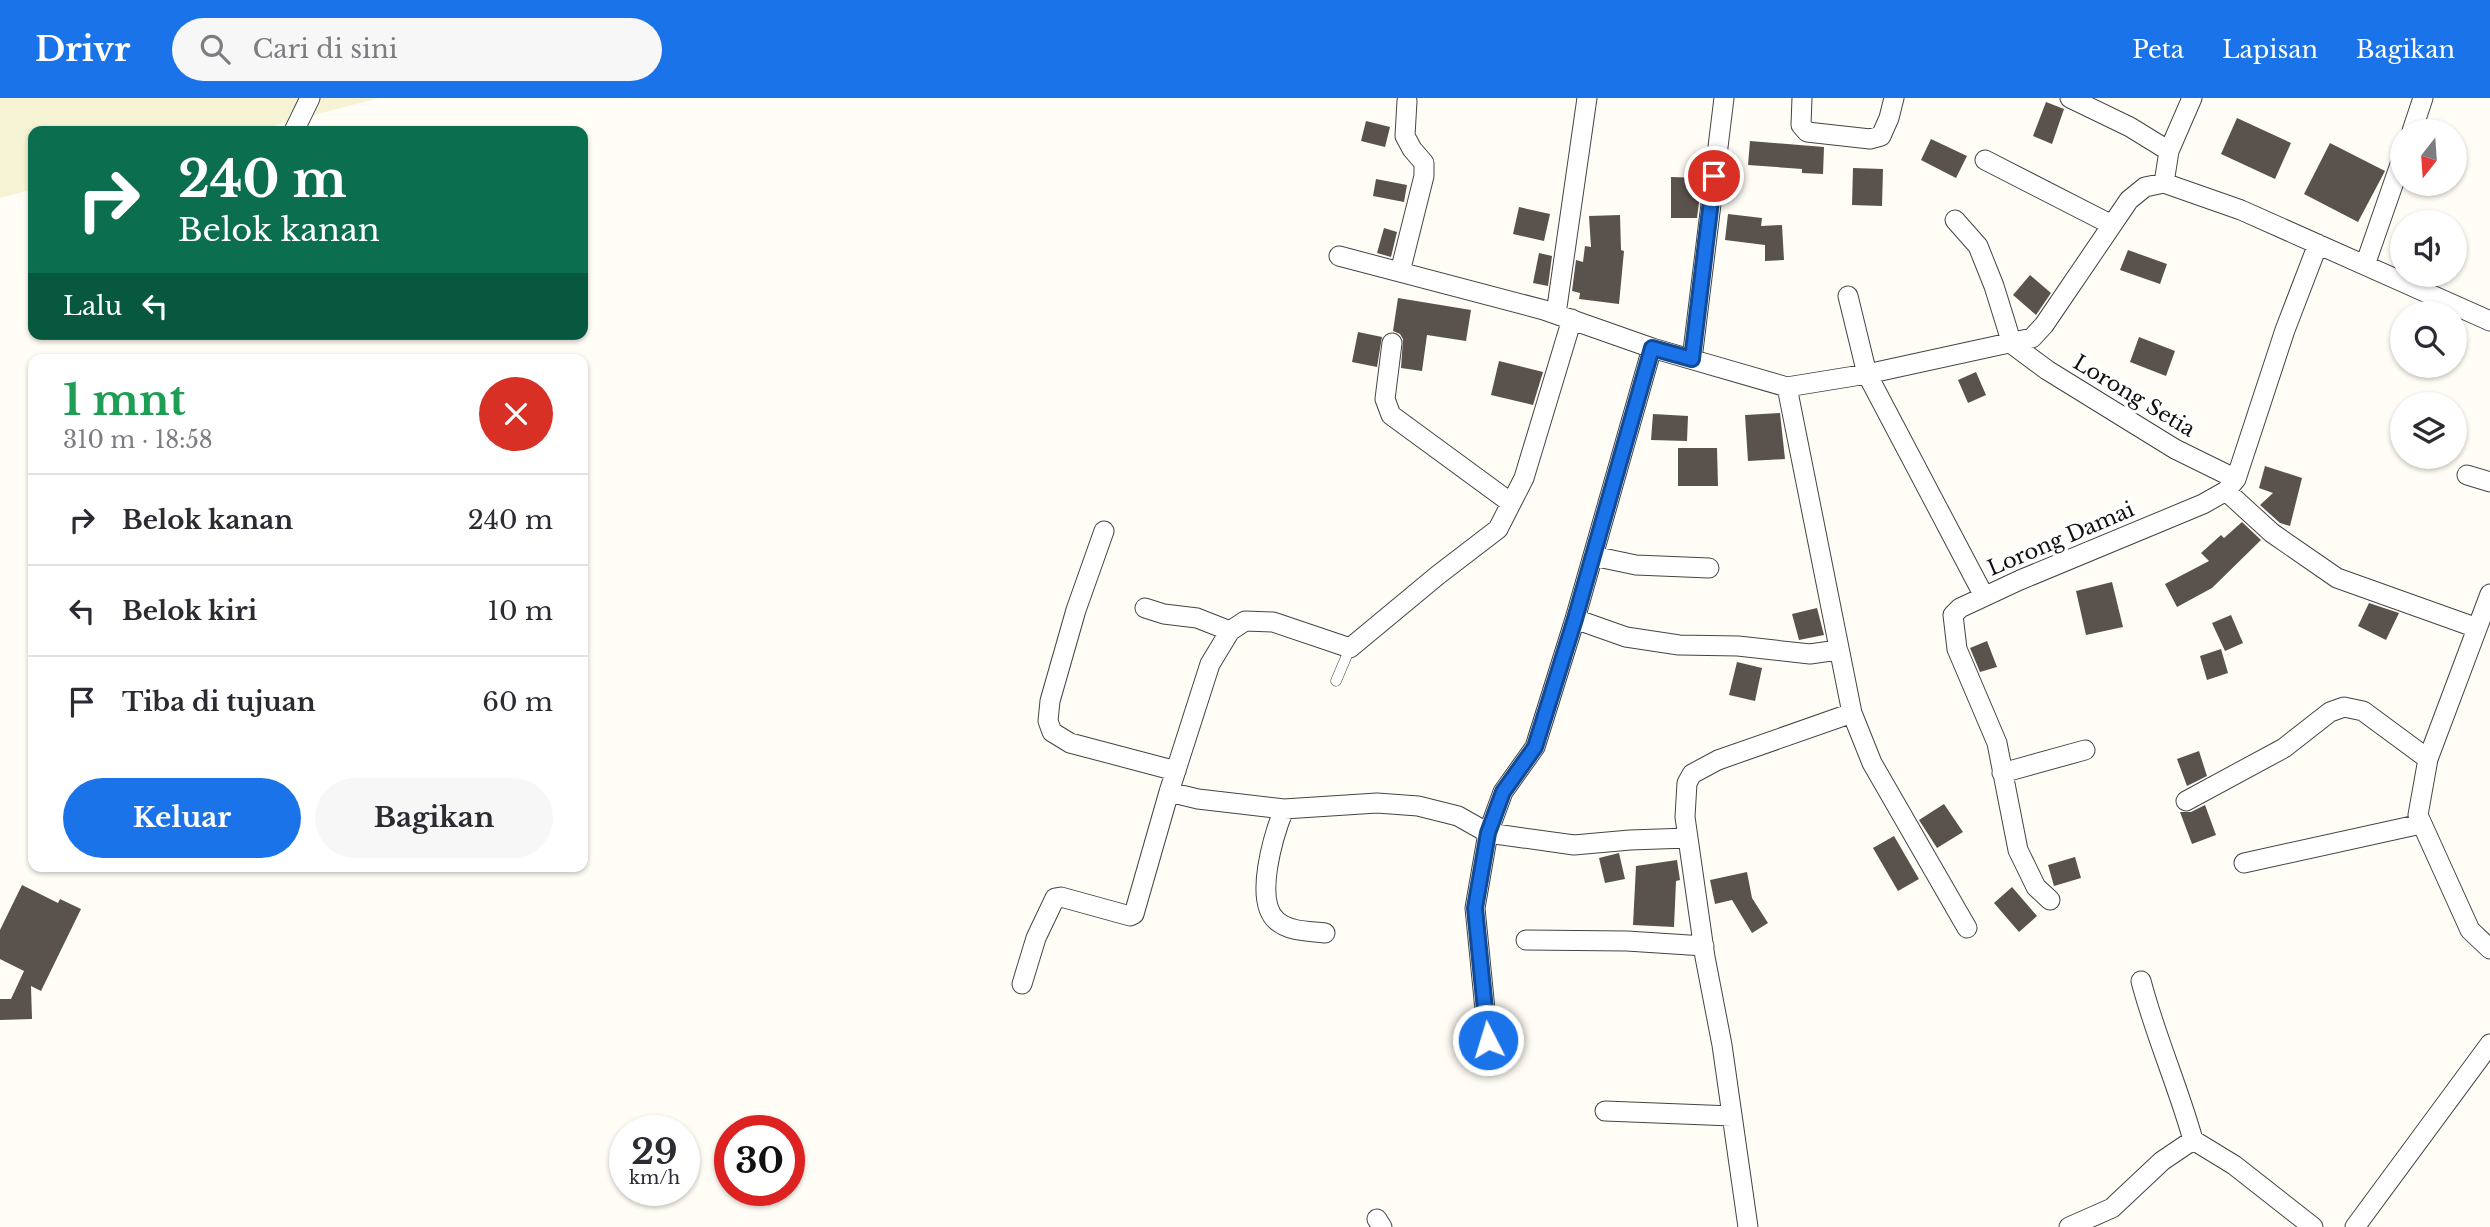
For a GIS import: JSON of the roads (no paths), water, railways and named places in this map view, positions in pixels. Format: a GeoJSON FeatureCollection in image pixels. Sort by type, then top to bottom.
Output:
{"type":"FeatureCollection","features":[{"type":"Feature","properties":{"kind":"street"},"geometry":{"type":"LineString","coordinates":[[296,126],[310,98]]}},
{"type":"Feature","properties":{"kind":"street"},"geometry":{"type":"LineString","coordinates":[[1022,984],[1036,938],[1055,898],[1130,916],[1134,914],[1210,664],[1230,631],[1245,621],[1273,622],[1350,648],[1498,529],[1524,478],[1564,317],[1587,98]]}},
{"type":"Feature","properties":{"kind":"street"},"geometry":{"type":"LineString","coordinates":[[1692,359],[1724,98]]}},
{"type":"Feature","properties":{"kind":"street"},"geometry":{"type":"LineString","coordinates":[[1802,98],[1801,125],[1807,132],[1870,139],[1881,136],[1894,98]]}},
{"type":"Feature","properties":{"kind":"street"},"geometry":{"type":"LineString","coordinates":[[2070,98],[2130,127],[2169,151]]}},
{"type":"Feature","properties":{"kind":"street"},"geometry":{"type":"LineString","coordinates":[[2164,183],[2169,151],[2192,98]]}},
{"type":"Feature","properties":{"kind":"street"},"geometry":{"type":"LineString","coordinates":[[2416,119],[2423,98]]}},
{"type":"Feature","properties":{"kind":"street"},"geometry":{"type":"LineString","coordinates":[[1400,272],[1424,176],[1424,163],[1405,136],[1407,101]]}},
{"type":"Feature","properties":{"kind":"street"},"geometry":{"type":"LineString","coordinates":[[1985,160],[2039,190],[2112,225]]}},
{"type":"Feature","properties":{"kind":"street"},"geometry":{"type":"LineString","coordinates":[[1339,256],[1564,317],[1652,348],[1787,387],[1867,374],[2032,338],[2044,325],[2129,200],[2145,187],[2164,183],[2241,210],[2490,321]]}},
{"type":"Feature","properties":{"kind":"street"},"geometry":{"type":"LineString","coordinates":[[2365,265],[2390,193]]}},
{"type":"Feature","properties":{"kind":"street"},"geometry":{"type":"LineString","coordinates":[[1955,220],[1978,246],[2012,344]]}},
{"type":"Feature","properties":{"kind":"street"},"geometry":{"type":"LineString","coordinates":[[2231,485],[2318,244]]}},
{"type":"Feature","properties":{"kind":"street"},"geometry":{"type":"LineString","coordinates":[[1848,296],[1867,374],[1984,596]]}},
{"type":"Feature","properties":{"kind":"street"},"geometry":{"type":"LineString","coordinates":[[1392,343],[1385,399],[1391,415],[1511,503]]}},
{"type":"Feature","properties":{"kind":"street","name":"Lorong Setia"},"geometry":{"type":"LineString","coordinates":[[2012,344],[2047,370],[2231,485],[2272,533],[2337,578],[2477,628]]}},
{"type":"Feature","properties":{"kind":"street"},"geometry":{"type":"LineString","coordinates":[[1488,1040],[1475,908],[1488,833],[1503,792],[1535,747],[1575,619],[1652,348]]}},
{"type":"Feature","properties":{"kind":"street"},"geometry":{"type":"LineString","coordinates":[[1787,387],[1852,713],[1872,763],[1967,928]]}},
{"type":"Feature","properties":{"kind":"street"},"geometry":{"type":"LineString","coordinates":[[2467,475],[2490,482]]}},
{"type":"Feature","properties":{"kind":"street","name":"Lorong Damai"},"geometry":{"type":"LineString","coordinates":[[2050,901],[2036,887],[2018,850],[1997,743],[1957,649],[1952,622],[1955,611],[1984,596],[2203,504],[2231,485]]}},
{"type":"Feature","properties":{"kind":"street"},"geometry":{"type":"LineString","coordinates":[[1104,531],[1076,610],[1049,701],[1048,721],[1052,732],[1070,743],[1176,771]]}},
{"type":"Feature","properties":{"kind":"street"},"geometry":{"type":"LineString","coordinates":[[1593,556],[1636,565],[1709,568]]}},
{"type":"Feature","properties":{"kind":"street"},"geometry":{"type":"LineString","coordinates":[[2490,594],[2428,759],[2418,815],[2470,930],[2490,949]]}},
{"type":"Feature","properties":{"kind":"street"},"geometry":{"type":"LineString","coordinates":[[1145,608],[1164,614],[1197,618],[1230,631]]}},
{"type":"Feature","properties":{"kind":"street"},"geometry":{"type":"LineString","coordinates":[[1575,619],[1626,637],[1679,645],[1738,646],[1810,654],[1838,650]]}},
{"type":"Feature","properties":{"kind":"street"},"geometry":{"type":"LineString","coordinates":[[2186,801],[2284,748],[2330,712],[2344,707],[2363,711],[2428,759]]}},
{"type":"Feature","properties":{"kind":"street"},"geometry":{"type":"LineString","coordinates":[[1748,1227],[1688,838],[1685,794],[1692,774],[1718,760],[1852,713]]}},
{"type":"Feature","properties":{"kind":"street"},"geometry":{"type":"LineString","coordinates":[[2002,773],[2085,750]]}},
{"type":"Feature","properties":{"kind":"street"},"geometry":{"type":"LineString","coordinates":[[1169,792],[1198,799],[1284,809],[1377,803],[1418,806],[1458,816],[1488,833],[1574,845],[1630,839],[1688,838]]}},
{"type":"Feature","properties":{"kind":"street"},"geometry":{"type":"LineString","coordinates":[[1284,809],[1274,835],[1267,880],[1268,906],[1278,922],[1295,930],[1325,933]]}},
{"type":"Feature","properties":{"kind":"street"},"geometry":{"type":"LineString","coordinates":[[2244,863],[2421,824]]}},
{"type":"Feature","properties":{"kind":"street"},"geometry":{"type":"LineString","coordinates":[[1526,940],[1627,941],[1704,946]]}},
{"type":"Feature","properties":{"kind":"street"},"geometry":{"type":"LineString","coordinates":[[2141,981],[2150,1016],[2184,1106],[2193,1140],[2234,1165],[2313,1227]]}},
{"type":"Feature","properties":{"kind":"street"},"geometry":{"type":"LineString","coordinates":[[2359,1225],[2490,1044]]}},
{"type":"Feature","properties":{"kind":"street"},"geometry":{"type":"LineString","coordinates":[[1605,1111],[1732,1116]]}},
{"type":"Feature","properties":{"kind":"street"},"geometry":{"type":"LineString","coordinates":[[2068,1227],[2112,1208],[2162,1161],[2193,1140]]}},
{"type":"Feature","properties":{"kind":"lane"},"geometry":{"type":"LineString","coordinates":[[1336,681],[1350,648]]}}]}
